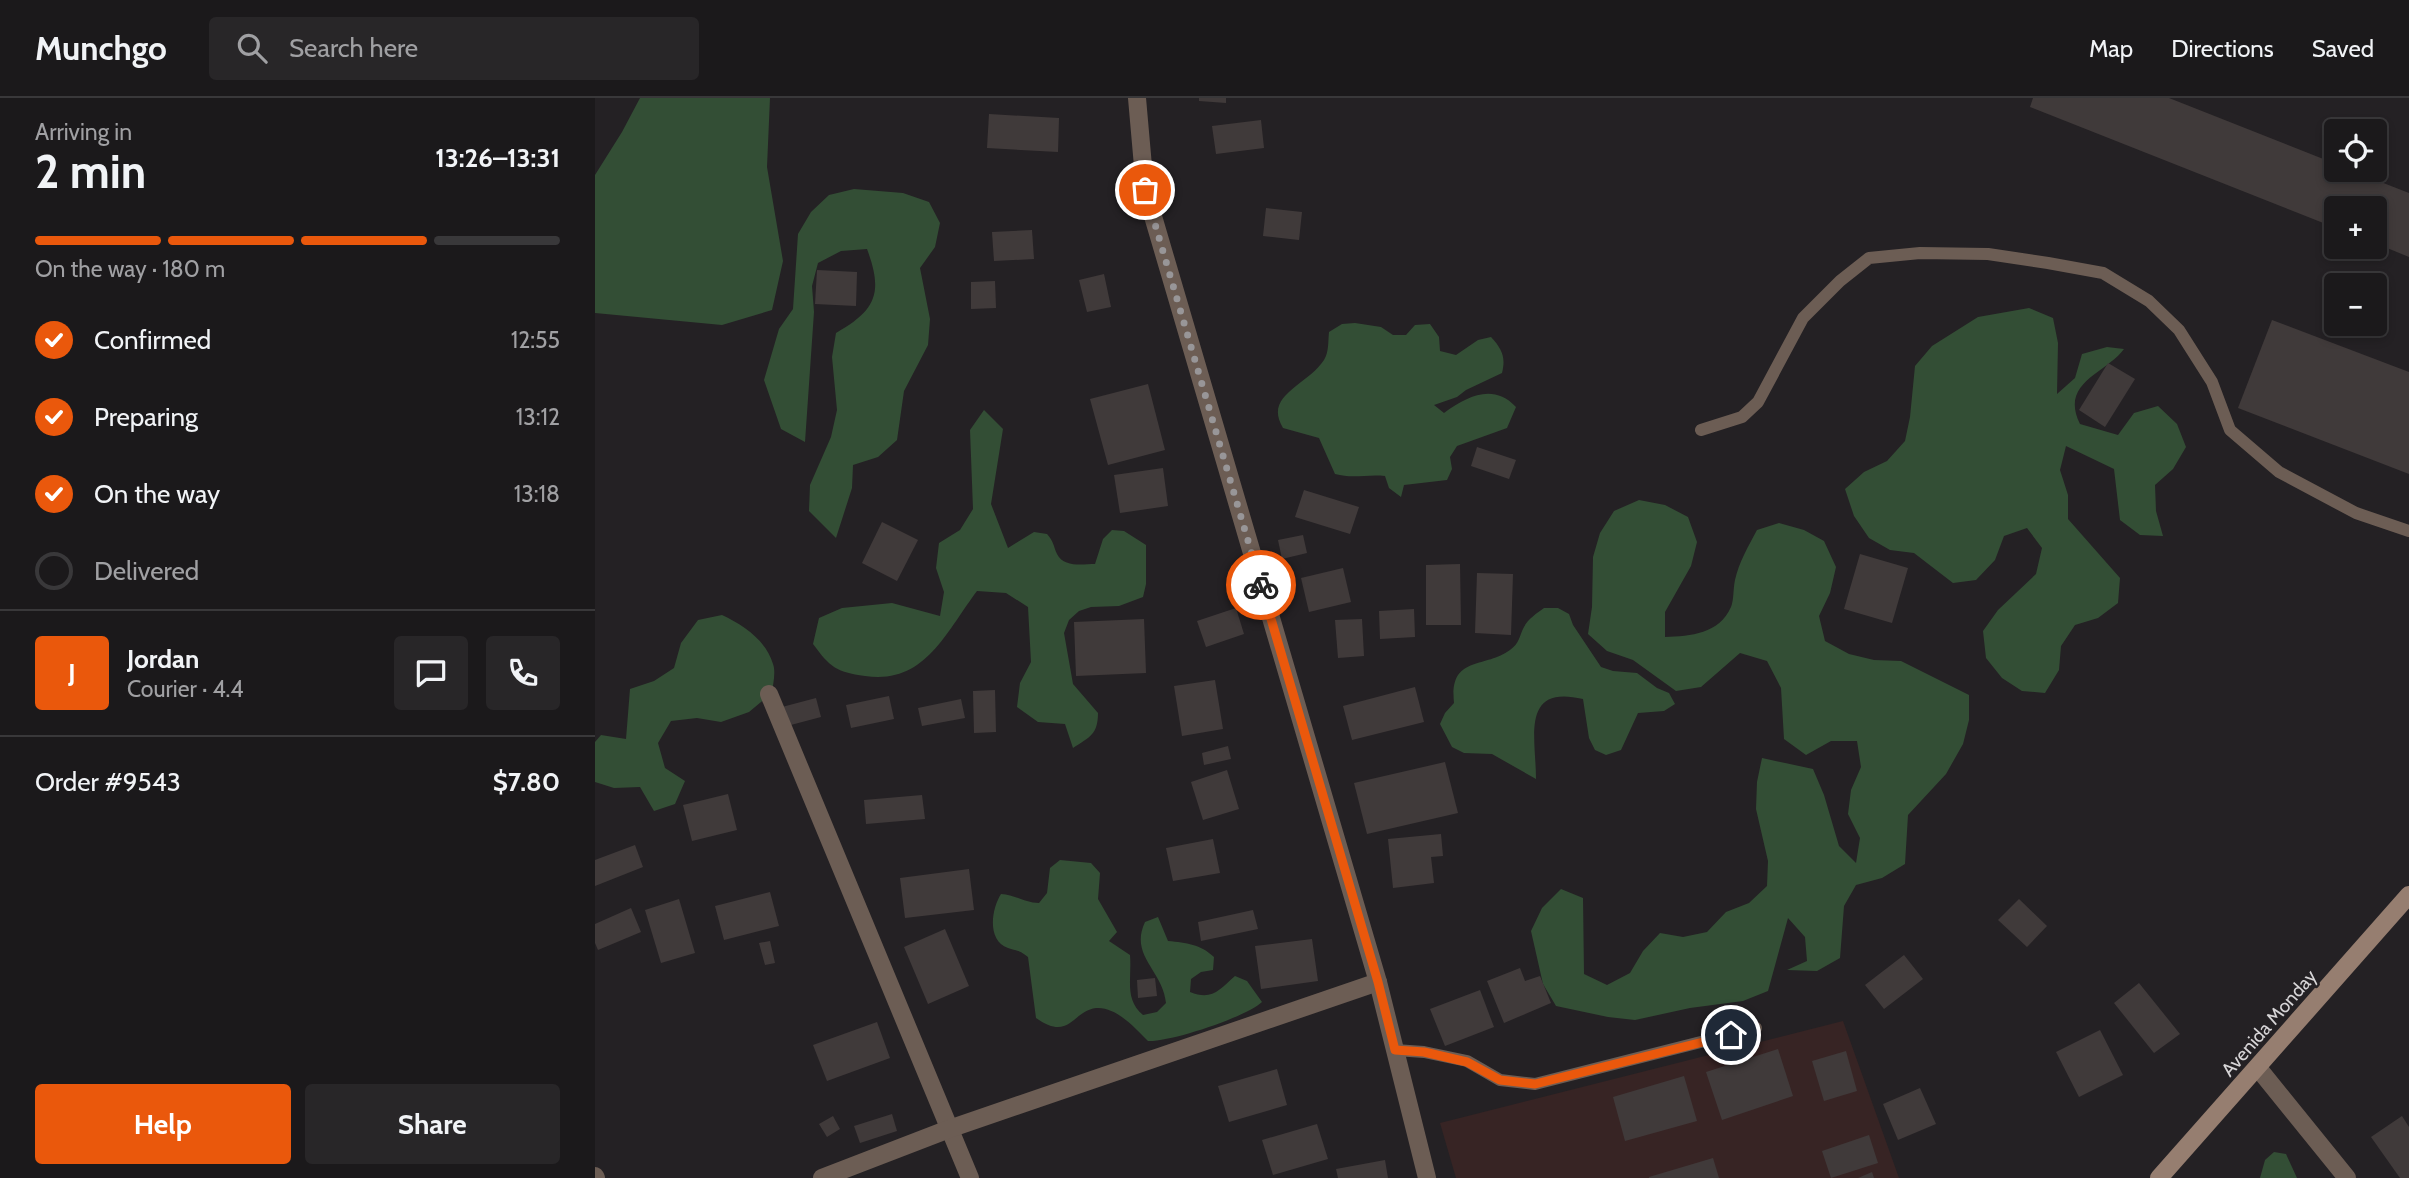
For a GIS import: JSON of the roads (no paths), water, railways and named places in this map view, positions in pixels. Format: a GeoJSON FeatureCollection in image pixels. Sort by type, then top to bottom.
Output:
{"type":"FeatureCollection","features":[{"type":"Feature","properties":{"kind":"main road","name":"Avenida Monday"},"geometry":{"type":"LineString","coordinates":[[2159,1178],[2409,895]]}},
{"type":"Feature","properties":{"kind":"street"},"geometry":{"type":"LineString","coordinates":[[1137,98],[1145,190],[1378,982],[1427,1178]]}},
{"type":"Feature","properties":{"kind":"street"},"geometry":{"type":"LineString","coordinates":[[769,694],[970,1178]]}},
{"type":"Feature","properties":{"kind":"street"},"geometry":{"type":"LineString","coordinates":[[822,1178],[949,1129],[1378,982]]}},
{"type":"Feature","properties":{"kind":"street"},"geometry":{"type":"LineString","coordinates":[[2258,1068],[2347,1178]]}},
{"type":"Feature","properties":{"kind":"lane"},"geometry":{"type":"LineString","coordinates":[[1701,430],[1742,417],[1758,402],[1803,318],[1840,281],[1869,258],[1920,253],[1988,254],[2103,273],[2149,301],[2179,330],[2211,382],[2230,430],[2279,472],[2356,513],[2409,531]]}},
{"type":"Feature","properties":{"kind":"lane"},"geometry":{"type":"LineString","coordinates":[[1395,1050],[1424,1052],[1467,1062],[1500,1080],[1535,1084],[1756,1028]]}}]}
